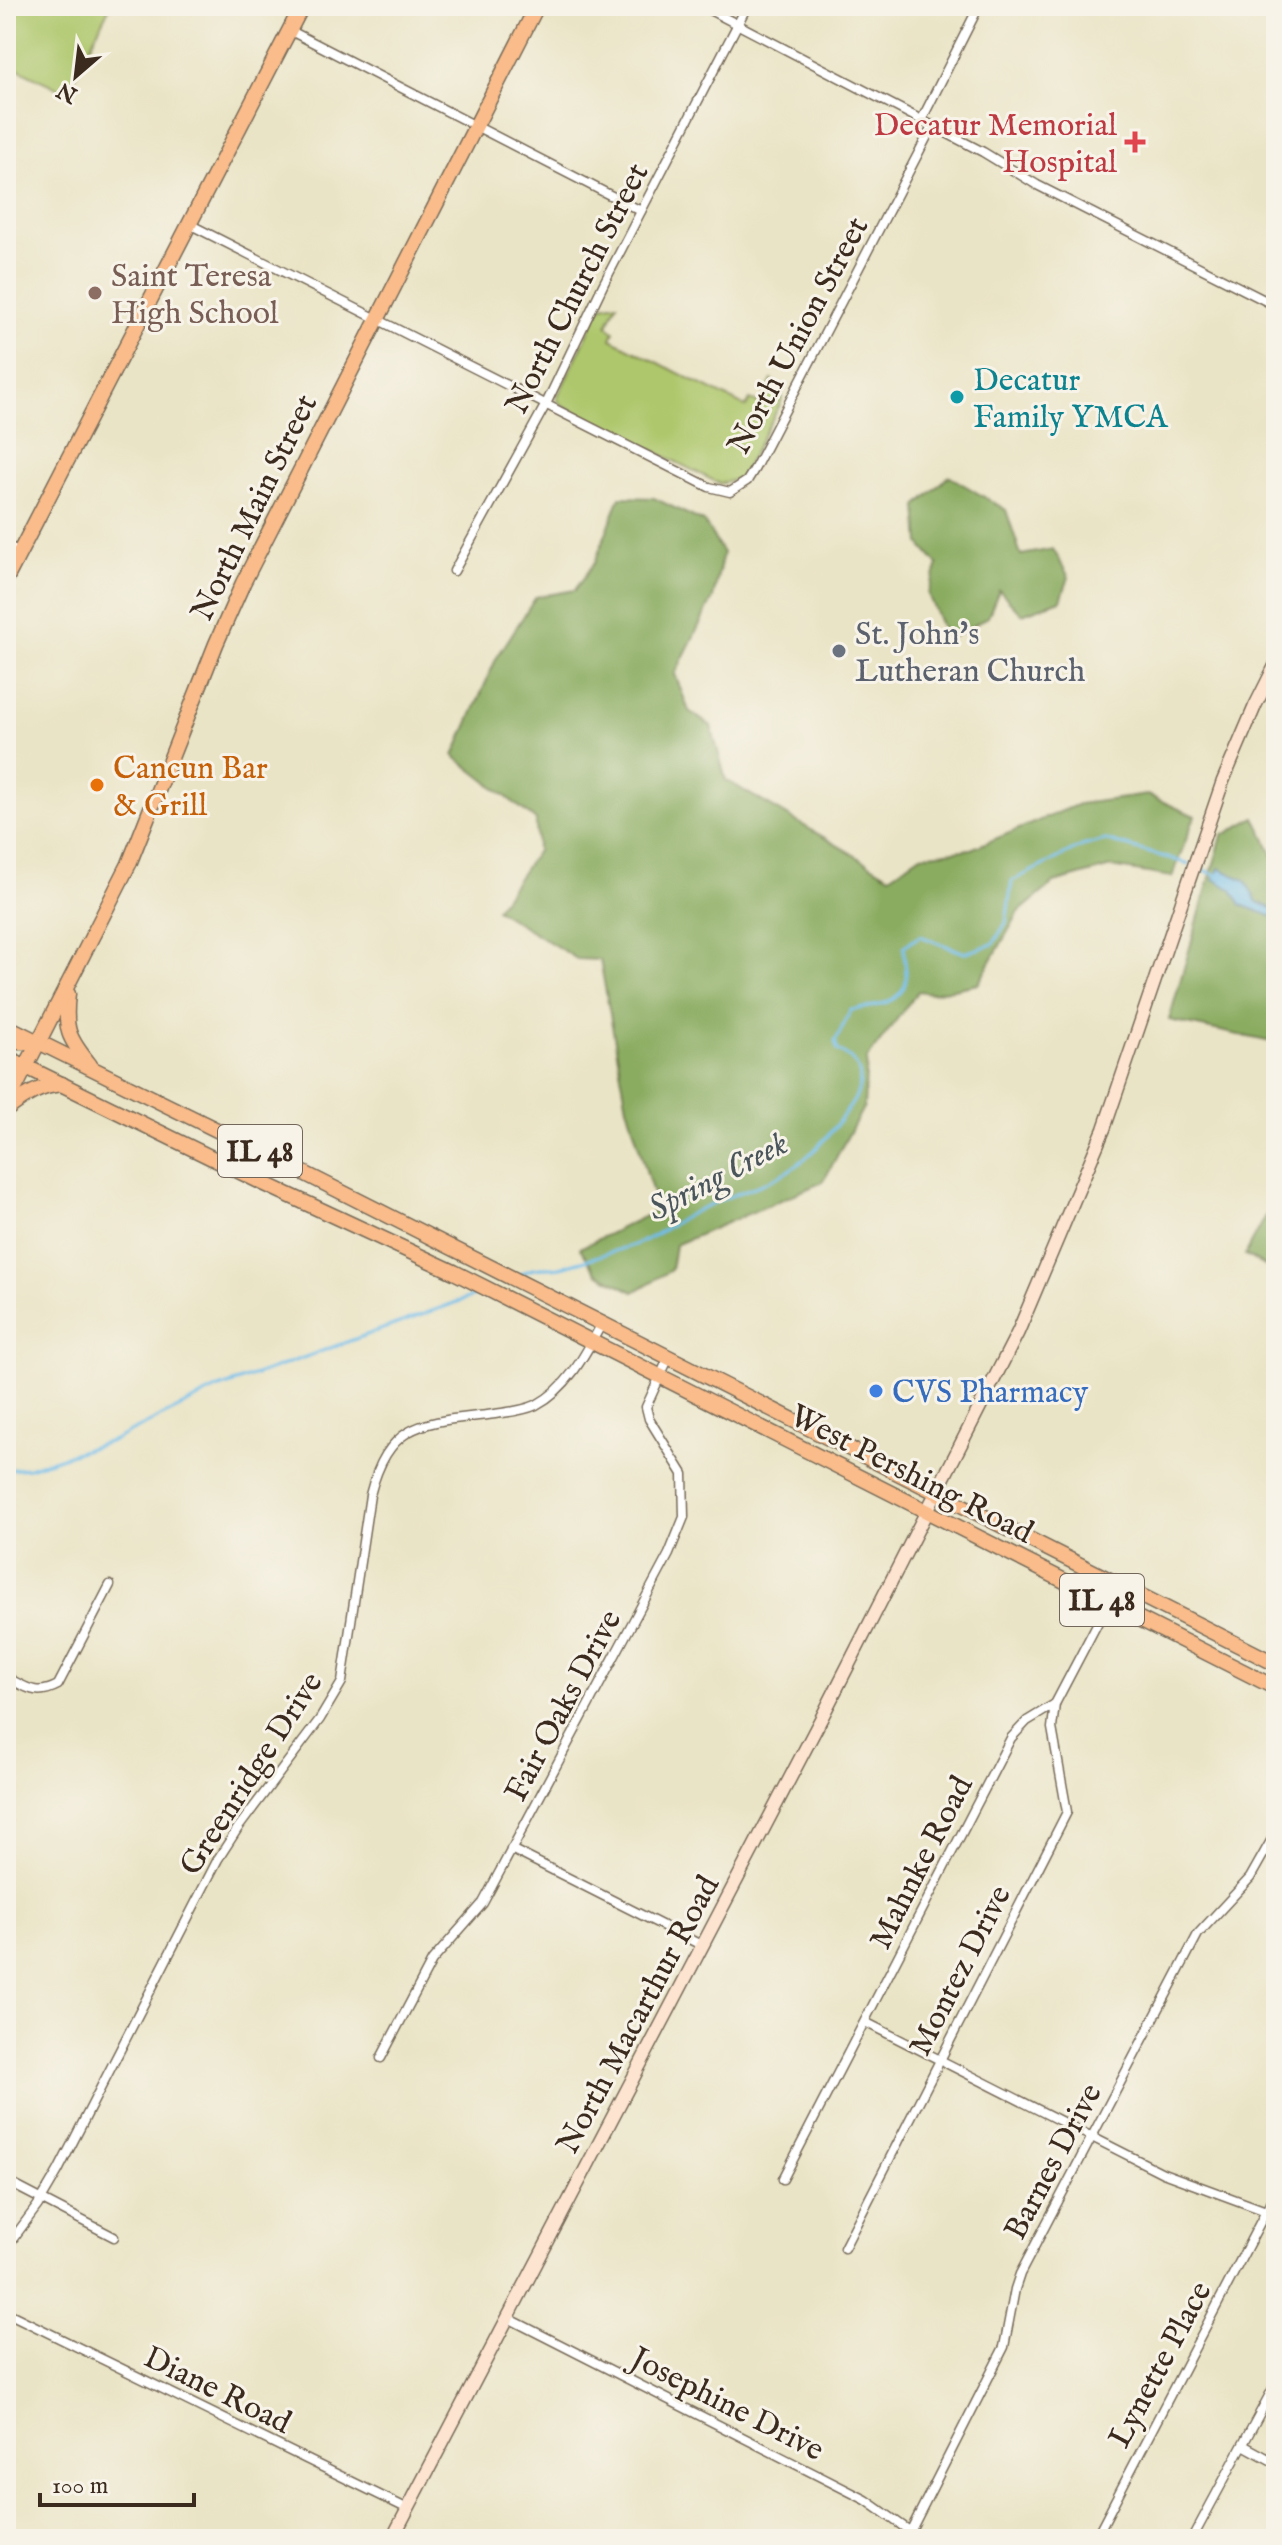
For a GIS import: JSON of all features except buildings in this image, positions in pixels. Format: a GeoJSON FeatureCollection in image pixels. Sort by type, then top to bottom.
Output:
{"type":"FeatureCollection","features":[{"type":"Feature","properties":{"kind":"main road"},"geometry":{"type":"LineString","coordinates":[[6,579],[13,548],[191,225],[302,6]]}},
{"type":"Feature","properties":{"kind":"main road","name":"North Main Street"},"geometry":{"type":"LineString","coordinates":[[6,1108],[129,864],[243,583],[537,6]]}},
{"type":"Feature","properties":{"kind":"main road"},"geometry":{"type":"LineString","coordinates":[[69,985],[65,1019],[68,1034],[93,1069]]}},
{"type":"Feature","properties":{"kind":"main road","name":"IL 48"},"geometry":{"type":"LineString","coordinates":[[6,1026],[93,1069]]}},
{"type":"Feature","properties":{"kind":"main road"},"geometry":{"type":"LineString","coordinates":[[6,1042],[39,1042]]}},
{"type":"Feature","properties":{"kind":"main road","name":"IL 48"},"geometry":{"type":"LineString","coordinates":[[6,1057],[63,1084]]}},
{"type":"Feature","properties":{"kind":"main road","name":"West Pershing Road"},"geometry":{"type":"LineString","coordinates":[[93,1069],[1276,1664]]}},
{"type":"Feature","properties":{"kind":"main road"},"geometry":{"type":"LineString","coordinates":[[6,1108],[34,1090],[63,1084]]}},
{"type":"Feature","properties":{"kind":"main road","name":"West Pershing Road"},"geometry":{"type":"LineString","coordinates":[[63,1084],[263,1183],[454,1272],[1276,1688]]}},
{"type":"Feature","properties":{"kind":"main road"},"geometry":{"type":"LineString","coordinates":[[1192,1645],[1226,1654],[1276,1677]]}},
{"type":"Feature","properties":{"kind":"street"},"geometry":{"type":"LineString","coordinates":[[702,6],[922,119],[1037,185],[1276,306]]}},
{"type":"Feature","properties":{"kind":"street","name":"North Church Street"},"geometry":{"type":"LineString","coordinates":[[454,571],[546,404],[747,6]]}},
{"type":"Feature","properties":{"kind":"street"},"geometry":{"type":"LineString","coordinates":[[922,119],[979,6]]}},
{"type":"Feature","properties":{"kind":"street"},"geometry":{"type":"LineString","coordinates":[[289,30],[641,211]]}},
{"type":"Feature","properties":{"kind":"street","name":"North Union Street"},"geometry":{"type":"LineString","coordinates":[[546,404],[709,487],[730,492],[747,481],[933,125]]}},
{"type":"Feature","properties":{"kind":"street"},"geometry":{"type":"LineString","coordinates":[[191,225],[546,404]]}},
{"type":"Feature","properties":{"kind":"street","name":"North Macarthur Road"},"geometry":{"type":"LineString","coordinates":[[392,2539],[822,1717],[1018,1332],[1105,1126],[1215,806],[1238,744],[1276,664]]}},
{"type":"Feature","properties":{"kind":"street","name":"Greenridge Drive"},"geometry":{"type":"LineString","coordinates":[[6,2248],[41,2199],[138,2019],[218,1859],[320,1719],[342,1682],[370,1495],[376,1473],[388,1449],[402,1433],[418,1427],[440,1421],[523,1410],[538,1404],[570,1377],[601,1325]]}},
{"type":"Feature","properties":{"kind":"street","name":"Fair Oaks Drive"},"geometry":{"type":"LineString","coordinates":[[381,2058],[432,1961],[483,1903],[669,1554],[684,1517],[683,1474],[649,1419],[646,1407],[668,1359]]}},
{"type":"Feature","properties":{"kind":"street","name":"Mahnke Road"},"geometry":{"type":"LineString","coordinates":[[783,2179],[1011,1738],[1027,1721],[1055,1704],[1118,1584]]}},
{"type":"Feature","properties":{"kind":"street"},"geometry":{"type":"LineString","coordinates":[[6,1677],[45,1692],[58,1685],[110,1585]]}},
{"type":"Feature","properties":{"kind":"street","name":"Montez Drive"},"geometry":{"type":"LineString","coordinates":[[844,2248],[1067,1812],[1052,1728],[1055,1704]]}},
{"type":"Feature","properties":{"kind":"street","name":"Barnes Drive"},"geometry":{"type":"LineString","coordinates":[[910,2532],[997,2364],[1010,2326],[1020,2274],[1091,2137],[1198,1934],[1250,1878],[1276,1832]]}},
{"type":"Feature","properties":{"kind":"street"},"geometry":{"type":"LineString","coordinates":[[511,1849],[701,1945]]}},
{"type":"Feature","properties":{"kind":"street"},"geometry":{"type":"LineString","coordinates":[[865,2022],[1163,2173],[1266,2211],[1276,2219]]}},
{"type":"Feature","properties":{"kind":"street"},"geometry":{"type":"LineString","coordinates":[[6,2181],[114,2237]]}},
{"type":"Feature","properties":{"kind":"street","name":"Lynette Place"},"geometry":{"type":"LineString","coordinates":[[1095,2539],[1276,2192]]}},
{"type":"Feature","properties":{"kind":"street","name":"Diane Road"},"geometry":{"type":"LineString","coordinates":[[6,2312],[408,2509]]}},
{"type":"Feature","properties":{"kind":"street","name":"Josephine Drive"},"geometry":{"type":"LineString","coordinates":[[508,2318],[866,2500],[921,2539]]}},
{"type":"Feature","properties":{"kind":"street"},"geometry":{"type":"LineString","coordinates":[[1192,2539],[1276,2383]]}},
{"type":"Feature","properties":{"kind":"street"},"geometry":{"type":"LineString","coordinates":[[1243,2445],[1276,2463]]}},
{"type":"Feature","properties":{"kind":"green space"},"geometry":{"type":"Polygon","coordinates":[[[6,6],[110,6],[67,93],[6,63],[6,6]]]}},
{"type":"Feature","properties":{"kind":"green space"},"geometry":{"type":"Polygon","coordinates":[[[617,303],[607,326],[614,331],[611,339],[746,407],[750,400],[760,404],[772,380],[779,387],[781,403],[740,478],[720,484],[560,404],[557,398],[601,306],[617,303]]]}},
{"type":"Feature","properties":{"kind":"green space"},"geometry":{"type":"Polygon","coordinates":[[[949,476],[1006,510],[1021,555],[1053,549],[1069,577],[1061,600],[1022,614],[999,590],[988,617],[947,640],[928,594],[938,565],[920,544],[917,506],[949,476]]]}},
{"type":"Feature","properties":{"kind":"green space"},"geometry":{"type":"Polygon","coordinates":[[[620,497],[654,498],[704,522],[723,553],[713,598],[675,674],[689,711],[711,726],[726,780],[890,876],[921,855],[971,849],[1079,804],[1148,795],[1195,816],[1172,877],[1111,867],[1054,883],[1019,912],[978,984],[932,993],[918,991],[867,1059],[864,1106],[823,1182],[675,1245],[671,1270],[634,1292],[597,1273],[580,1248],[658,1210],[627,1107],[600,960],[577,959],[496,909],[537,851],[536,820],[454,756],[496,659],[536,597],[575,590],[595,562],[620,497]]]}},
{"type":"Feature","properties":{"kind":"green space"},"geometry":{"type":"Polygon","coordinates":[[[1255,817],[1276,862],[1276,1043],[1169,1020],[1222,836],[1255,817]]]}},
{"type":"Feature","properties":{"kind":"green space"},"geometry":{"type":"Polygon","coordinates":[[[1276,1197],[1276,1272],[1245,1255],[1276,1197]]]}},
{"type":"Feature","properties":{"kind":"water"},"geometry":{"type":"Polygon","coordinates":[[[1219,868],[1245,880],[1257,902],[1276,910],[1276,918],[1241,905],[1232,890],[1214,879],[1219,868]]]}},
{"type":"Feature","properties":{"kind":"waterway","name":"Spring Creek"},"geometry":{"type":"LineString","coordinates":[[520,1275],[536,1268],[568,1265],[635,1245],[700,1209],[775,1178],[806,1158],[837,1124],[857,1094],[860,1080],[857,1068],[850,1058],[838,1051],[835,1042],[851,1010],[884,1003],[899,994],[906,979],[904,946],[920,936],[965,953],[993,944],[1006,923],[1012,881],[1082,846],[1105,840],[1189,864]]}},
{"type":"Feature","properties":{"kind":"waterway","name":"Spring Creek"},"geometry":{"type":"LineString","coordinates":[[1196,867],[1219,876]]}},
{"type":"Feature","properties":{"kind":"waterway","name":"Spring Creek"},"geometry":{"type":"LineString","coordinates":[[6,1470],[29,1468],[114,1440],[217,1389],[485,1292]]}},
{"type":"Feature","properties":{"kind":"place","name":"Decatur Memorial Hospital"},"geometry":{"type":"Point","coordinates":[1135,142]}},
{"type":"Feature","properties":{"kind":"place","name":"Saint Teresa High School"},"geometry":{"type":"Point","coordinates":[95,293]}},
{"type":"Feature","properties":{"kind":"place","name":"Decatur Family YMCA"},"geometry":{"type":"Point","coordinates":[957,397]}},
{"type":"Feature","properties":{"kind":"place","name":"St. John's Lutheran Church"},"geometry":{"type":"Point","coordinates":[839,651]}},
{"type":"Feature","properties":{"kind":"place","name":"Cancun Bar & Grill"},"geometry":{"type":"Point","coordinates":[97,785]}},
{"type":"Feature","properties":{"kind":"place","name":"CVS Pharmacy"},"geometry":{"type":"Point","coordinates":[876,1391]}}]}
